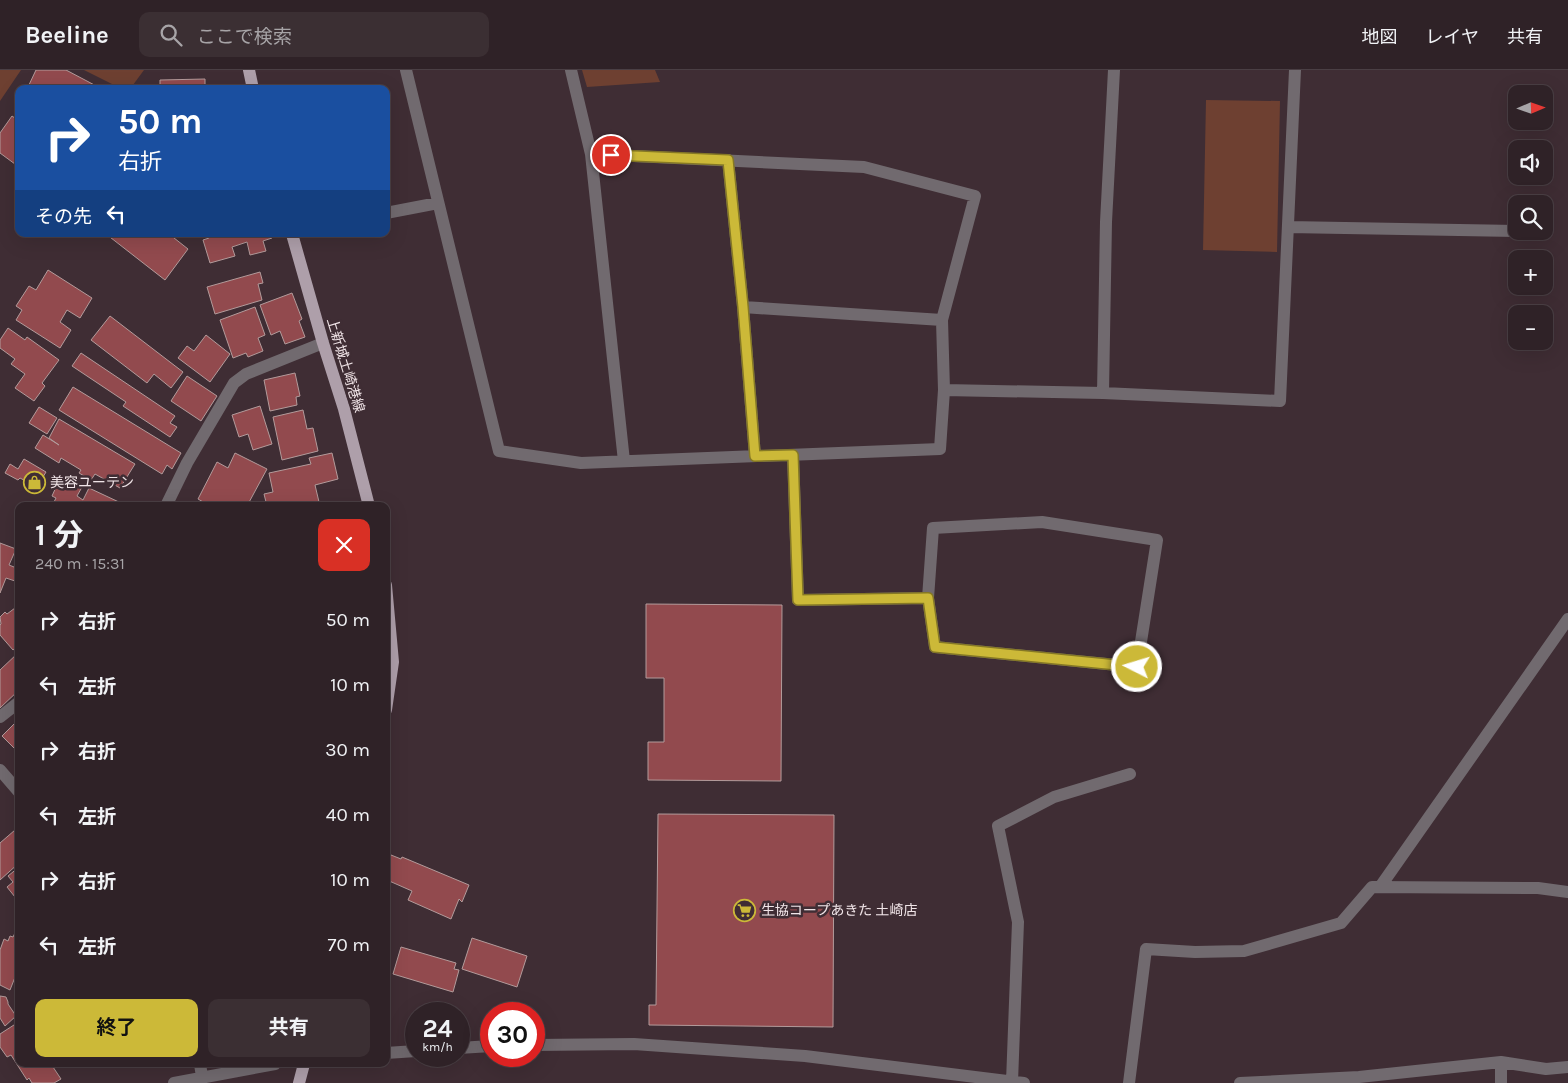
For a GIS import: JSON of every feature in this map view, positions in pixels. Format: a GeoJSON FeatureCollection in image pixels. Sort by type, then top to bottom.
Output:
{"type":"FeatureCollection","features":[{"type":"Feature","properties":{"kind":"main road"},"geometry":{"type":"LineString","coordinates":[[249,70],[252,85]]}},
{"type":"Feature","properties":{"kind":"main road","name":"上新城土崎港線"},"geometry":{"type":"LineString","coordinates":[[296,237],[323,343],[344,409],[368,502]]}},
{"type":"Feature","properties":{"kind":"main road"},"geometry":{"type":"LineString","coordinates":[[390,629],[393,662],[390,683]]}},
{"type":"Feature","properties":{"kind":"main road"},"geometry":{"type":"LineString","coordinates":[[299,1083],[303,1067]]}},
{"type":"Feature","properties":{"kind":"street"},"geometry":{"type":"LineString","coordinates":[[406,70],[499,451],[581,463],[940,449],[944,390],[942,320],[975,196],[864,167],[591,154]]}},
{"type":"Feature","properties":{"kind":"street"},"geometry":{"type":"LineString","coordinates":[[571,70],[591,154],[624,461]]}},
{"type":"Feature","properties":{"kind":"street"},"geometry":{"type":"LineString","coordinates":[[1103,392],[1106,222],[1114,70]]}},
{"type":"Feature","properties":{"kind":"street"},"geometry":{"type":"LineString","coordinates":[[944,390],[1103,392],[1280,401],[1295,70]]}},
{"type":"Feature","properties":{"kind":"street"},"geometry":{"type":"LineString","coordinates":[[728,160],[743,307],[755,456]]}},
{"type":"Feature","properties":{"kind":"street"},"geometry":{"type":"LineString","coordinates":[[390,212],[438,203]]}},
{"type":"Feature","properties":{"kind":"street"},"geometry":{"type":"LineString","coordinates":[[1288,227],[1508,231]]}},
{"type":"Feature","properties":{"kind":"street"},"geometry":{"type":"LineString","coordinates":[[743,307],[942,320]]}},
{"type":"Feature","properties":{"kind":"street"},"geometry":{"type":"LineString","coordinates":[[168,502],[186,463],[234,384],[246,374],[323,343]]}},
{"type":"Feature","properties":{"kind":"street"},"geometry":{"type":"LineString","coordinates":[[793,455],[798,600],[928,598]]}},
{"type":"Feature","properties":{"kind":"street"},"geometry":{"type":"LineString","coordinates":[[1042,522],[1157,540],[1137,667],[935,647],[928,598],[933,528],[1042,522]]}},
{"type":"Feature","properties":{"kind":"street"},"geometry":{"type":"LineString","coordinates":[[1380,887],[1568,619]]}},
{"type":"Feature","properties":{"kind":"street"},"geometry":{"type":"LineString","coordinates":[[0,717],[15,705]]}},
{"type":"Feature","properties":{"kind":"street"},"geometry":{"type":"LineString","coordinates":[[0,770],[15,787]]}},
{"type":"Feature","properties":{"kind":"street"},"geometry":{"type":"LineString","coordinates":[[545,1045],[634,1044],[805,1056],[1011,1082],[1018,922],[998,826],[1054,797],[1130,774]]}},
{"type":"Feature","properties":{"kind":"street"},"geometry":{"type":"LineString","coordinates":[[1129,1083],[1146,949],[1195,952],[1244,951],[1341,923],[1372,887],[1538,888],[1568,892]]}},
{"type":"Feature","properties":{"kind":"street"},"geometry":{"type":"LineString","coordinates":[[390,1053],[405,1052]]}},
{"type":"Feature","properties":{"kind":"street"},"geometry":{"type":"LineString","coordinates":[[1240,1083],[1359,1077],[1502,1062],[1546,1069],[1568,1067]]}},
{"type":"Feature","properties":{"kind":"street"},"geometry":{"type":"LineString","coordinates":[[1501,1083],[1502,1062]]}},
{"type":"Feature","properties":{"kind":"street"},"geometry":{"type":"LineString","coordinates":[[201,1067],[203,1081]]}},
{"type":"Feature","properties":{"kind":"street"},"geometry":{"type":"LineString","coordinates":[[174,1083],[203,1081],[262,1067]]}},
{"type":"Feature","properties":{"kind":"shaded area"},"geometry":{"type":"Polygon","coordinates":[[[0,70],[21,70],[0,101],[0,70]]]}},
{"type":"Feature","properties":{"kind":"shaded area"},"geometry":{"type":"Polygon","coordinates":[[[84,70],[144,70],[133,85],[114,85],[84,70]]]}},
{"type":"Feature","properties":{"kind":"shaded area"},"geometry":{"type":"Polygon","coordinates":[[[582,70],[655,70],[660,82],[587,87],[582,70]]]}},
{"type":"Feature","properties":{"kind":"shaded area"},"geometry":{"type":"Polygon","coordinates":[[[1206,100],[1280,101],[1277,252],[1203,250],[1206,100]]]}},
{"type":"Feature","properties":{"kind":"building"},"geometry":{"type":"Polygon","coordinates":[[[36,70],[66,70],[94,85],[29,85],[36,70]]]}},
{"type":"Feature","properties":{"kind":"building"},"geometry":{"type":"Polygon","coordinates":[[[205,79],[205,85],[160,85],[160,80],[205,79]]]}},
{"type":"Feature","properties":{"kind":"building"},"geometry":{"type":"Polygon","coordinates":[[[12,116],[15,118],[15,164],[0,153],[0,133],[12,116]]]}},
{"type":"Feature","properties":{"kind":"building"},"geometry":{"type":"Polygon","coordinates":[[[110,237],[173,237],[188,249],[165,280],[110,237]]]}},
{"type":"Feature","properties":{"kind":"building"},"geometry":{"type":"Polygon","coordinates":[[[209,238],[272,238],[263,241],[266,251],[250,255],[247,242],[232,247],[235,256],[210,263],[203,240],[209,238]]]}},
{"type":"Feature","properties":{"kind":"building"},"geometry":{"type":"Polygon","coordinates":[[[48,270],[92,298],[80,318],[67,310],[60,322],[71,330],[60,348],[16,320],[22,310],[16,306],[29,286],[36,290],[48,270]]]}},
{"type":"Feature","properties":{"kind":"building"},"geometry":{"type":"Polygon","coordinates":[[[260,272],[263,283],[258,284],[262,300],[215,314],[207,287],[260,272]]]}},
{"type":"Feature","properties":{"kind":"building"},"geometry":{"type":"Polygon","coordinates":[[[292,293],[302,319],[299,321],[305,337],[285,344],[280,331],[271,335],[260,305],[292,293]]]}},
{"type":"Feature","properties":{"kind":"building"},"geometry":{"type":"Polygon","coordinates":[[[255,307],[265,335],[258,338],[263,351],[248,357],[246,353],[233,358],[220,320],[255,307]]]}},
{"type":"Feature","properties":{"kind":"building"},"geometry":{"type":"Polygon","coordinates":[[[110,316],[183,372],[171,388],[154,374],[147,383],[91,340],[110,316]]]}},
{"type":"Feature","properties":{"kind":"building"},"geometry":{"type":"Polygon","coordinates":[[[8,328],[25,340],[27,337],[59,360],[42,383],[45,386],[34,401],[15,388],[25,374],[11,364],[15,359],[0,348],[0,340],[8,328]]]}},
{"type":"Feature","properties":{"kind":"building"},"geometry":{"type":"Polygon","coordinates":[[[206,335],[230,354],[210,382],[178,358],[187,346],[194,351],[206,335]]]}},
{"type":"Feature","properties":{"kind":"building"},"geometry":{"type":"Polygon","coordinates":[[[81,353],[175,416],[170,423],[177,427],[170,437],[123,406],[126,402],[72,366],[81,353]]]}},
{"type":"Feature","properties":{"kind":"building"},"geometry":{"type":"Polygon","coordinates":[[[295,373],[300,396],[296,397],[297,405],[270,411],[264,380],[295,373]]]}},
{"type":"Feature","properties":{"kind":"building"},"geometry":{"type":"Polygon","coordinates":[[[187,376],[217,396],[201,421],[171,401],[187,376]]]}},
{"type":"Feature","properties":{"kind":"building"},"geometry":{"type":"Polygon","coordinates":[[[73,387],[181,453],[172,469],[167,465],[162,474],[59,410],[73,387]]]}},
{"type":"Feature","properties":{"kind":"building"},"geometry":{"type":"Polygon","coordinates":[[[260,406],[272,444],[253,450],[248,434],[239,437],[232,415],[260,406]]]}},
{"type":"Feature","properties":{"kind":"building"},"geometry":{"type":"Polygon","coordinates":[[[39,407],[57,418],[47,434],[29,423],[39,407]]]}},
{"type":"Feature","properties":{"kind":"building"},"geometry":{"type":"Polygon","coordinates":[[[303,410],[307,429],[313,428],[318,451],[282,460],[273,417],[303,410]]]}},
{"type":"Feature","properties":{"kind":"building"},"geometry":{"type":"Polygon","coordinates":[[[59,419],[135,464],[120,488],[95,474],[91,480],[79,473],[81,470],[61,458],[59,463],[35,448],[43,435],[59,445],[49,438],[59,419]]]}},
{"type":"Feature","properties":{"kind":"building"},"geometry":{"type":"Polygon","coordinates":[[[235,453],[267,469],[249,502],[203,502],[198,499],[217,462],[228,468],[235,453]]]}},
{"type":"Feature","properties":{"kind":"building"},"geometry":{"type":"Polygon","coordinates":[[[332,453],[338,479],[315,485],[319,502],[266,502],[264,494],[273,492],[269,473],[311,464],[309,458],[332,453]]]}},
{"type":"Feature","properties":{"kind":"building"},"geometry":{"type":"Polygon","coordinates":[[[24,459],[46,472],[37,487],[5,473],[10,464],[18,469],[24,459]]]}},
{"type":"Feature","properties":{"kind":"building"},"geometry":{"type":"Polygon","coordinates":[[[61,476],[82,487],[77,496],[83,500],[89,488],[119,502],[54,502],[56,498],[52,496],[61,476]]]}},
{"type":"Feature","properties":{"kind":"building"},"geometry":{"type":"Polygon","coordinates":[[[0,543],[15,549],[9,565],[15,567],[15,581],[6,578],[0,593],[0,543]]]}},
{"type":"Feature","properties":{"kind":"building"},"geometry":{"type":"Polygon","coordinates":[[[646,604],[782,605],[781,781],[648,780],[648,742],[664,742],[664,678],[646,678],[646,604]]]}},
{"type":"Feature","properties":{"kind":"building"},"geometry":{"type":"Polygon","coordinates":[[[15,608],[15,648],[13,650],[0,635],[0,617],[5,612],[7,614],[15,608]]]}},
{"type":"Feature","properties":{"kind":"building"},"geometry":{"type":"Polygon","coordinates":[[[15,656],[15,694],[0,708],[0,670],[15,656]]]}},
{"type":"Feature","properties":{"kind":"building"},"geometry":{"type":"Polygon","coordinates":[[[15,723],[15,749],[2,736],[15,723]]]}},
{"type":"Feature","properties":{"kind":"building","name":"生協コープあきた 土崎店"},"geometry":{"type":"Polygon","coordinates":[[[658,814],[834,815],[833,1027],[649,1025],[649,1005],[656,1005],[658,814]]]}},
{"type":"Feature","properties":{"kind":"building"},"geometry":{"type":"Polygon","coordinates":[[[15,830],[15,867],[0,880],[0,843],[15,830]]]}},
{"type":"Feature","properties":{"kind":"building"},"geometry":{"type":"Polygon","coordinates":[[[390,855],[401,859],[402,857],[469,885],[462,902],[459,899],[451,919],[408,900],[412,891],[390,881],[390,855]]]}},
{"type":"Feature","properties":{"kind":"building"},"geometry":{"type":"Polygon","coordinates":[[[15,870],[15,897],[7,887],[13,882],[8,876],[15,870]]]}},
{"type":"Feature","properties":{"kind":"building"},"geometry":{"type":"Polygon","coordinates":[[[15,933],[15,977],[10,990],[0,985],[0,950],[4,939],[8,941],[10,936],[13,937],[15,933]]]}},
{"type":"Feature","properties":{"kind":"building"},"geometry":{"type":"Polygon","coordinates":[[[472,938],[527,956],[517,987],[462,969],[472,938]]]}},
{"type":"Feature","properties":{"kind":"building"},"geometry":{"type":"Polygon","coordinates":[[[401,947],[456,963],[454,969],[459,970],[453,992],[393,974],[401,947]]]}},
{"type":"Feature","properties":{"kind":"building"},"geometry":{"type":"Polygon","coordinates":[[[0,996],[6,997],[15,1017],[5,1026],[0,1018],[0,996]]]}},
{"type":"Feature","properties":{"kind":"building"},"geometry":{"type":"Polygon","coordinates":[[[15,1024],[15,1061],[11,1055],[7,1057],[0,1047],[0,1034],[15,1024]]]}},
{"type":"Feature","properties":{"kind":"building"},"geometry":{"type":"Polygon","coordinates":[[[19,1067],[53,1067],[61,1079],[54,1083],[32,1083],[29,1078],[27,1080],[19,1067]]]}},
{"type":"Feature","properties":{"kind":"place","name":"美容ユーテン"},"geometry":{"type":"Point","coordinates":[34,482]}},
{"type":"Feature","properties":{"kind":"place","name":"生協コープあきた 土崎店"},"geometry":{"type":"Point","coordinates":[745,910]}},
{"type":"Feature","properties":{"kind":"route"},"geometry":{"type":"LineString","coordinates":[[611,155],[728,160],[743,307],[755,456],[793,455],[798,600],[928,598],[935,647],[1137,667]]}}]}
